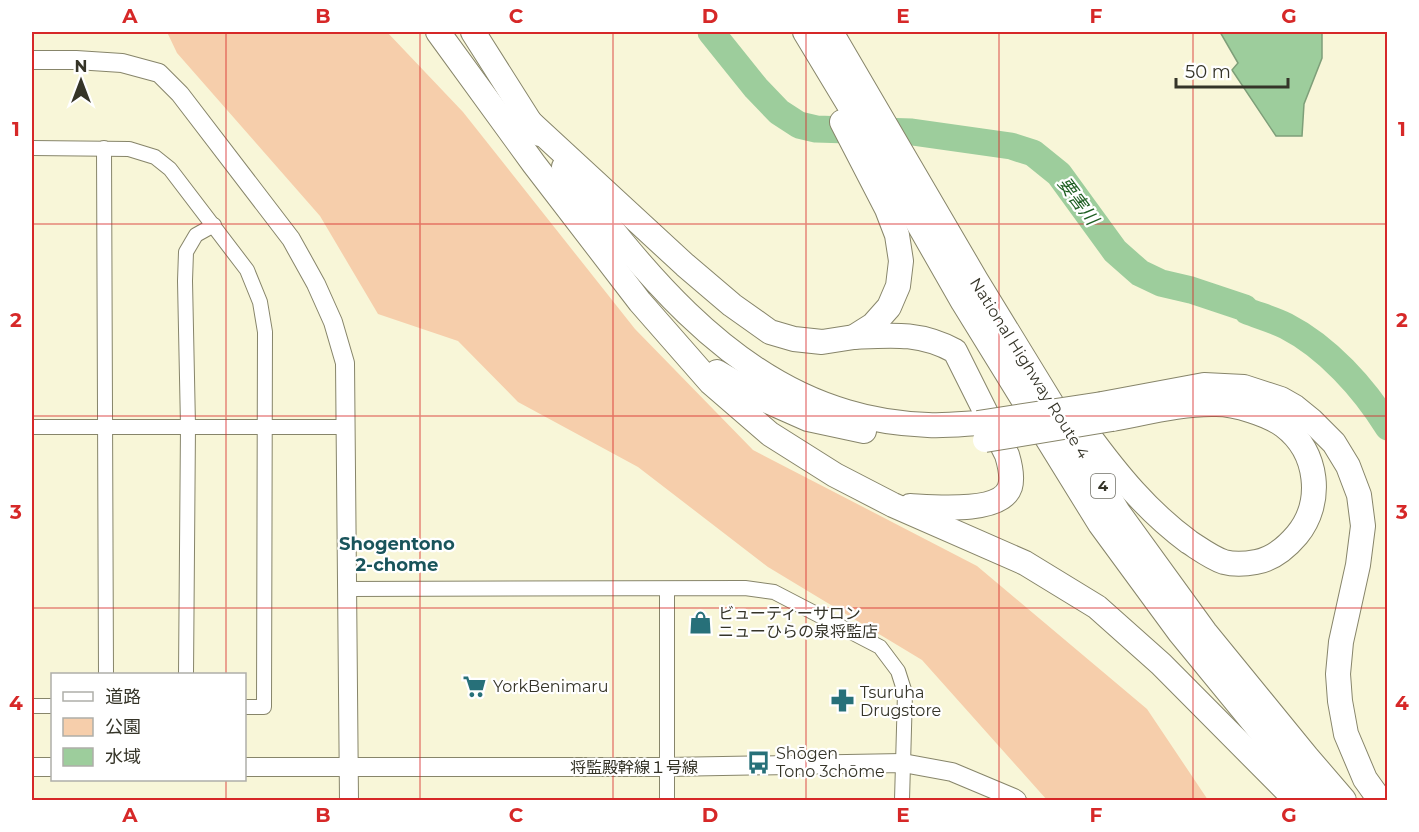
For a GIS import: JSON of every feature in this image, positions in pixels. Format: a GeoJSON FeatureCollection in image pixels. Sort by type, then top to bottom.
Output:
{"type":"FeatureCollection","features":[{"type":"Feature","properties":{"kind":"highway"},"geometry":{"type":"LineString","coordinates":[[438,32],[534,164],[640,302],[711,383],[770,434],[835,475],[893,505],[1025,563],[1097,608],[1161,664],[1296,801]]}},
{"type":"Feature","properties":{"kind":"highway"},"geometry":{"type":"LineString","coordinates":[[473,32],[530,122],[592,205],[659,284],[711,336],[777,383],[813,401],[848,413],[878,419],[981,431]]}},
{"type":"Feature","properties":{"kind":"highway"},"geometry":{"type":"LineString","coordinates":[[804,32],[865,148],[897,236],[901,261],[898,286],[890,307],[873,325],[854,337]]}},
{"type":"Feature","properties":{"kind":"highway","name":"National Highway Route 4"},"geometry":{"type":"LineString","coordinates":[[831,32],[976,280],[1118,512],[1205,632],[1344,801]]}},
{"type":"Feature","properties":{"kind":"highway"},"geometry":{"type":"LineString","coordinates":[[530,122],[685,265],[732,305],[770,332],[794,339],[822,342],[892,335],[924,338],[955,351],[1007,455],[1011,469],[1010,488],[1002,498],[989,503],[957,508],[893,505]]}},
{"type":"Feature","properties":{"kind":"highway","name":"National Highway Route 4"},"geometry":{"type":"LineString","coordinates":[[865,148],[1100,524],[1180,633],[1317,801]]}},
{"type":"Feature","properties":{"kind":"highway"},"geometry":{"type":"LineString","coordinates":[[640,302],[694,355],[724,377],[765,400],[808,419],[877,434],[928,439],[981,431],[1016,418],[1107,411],[1192,405],[1217,404],[1239,407],[1262,414],[1284,426],[1296,438],[1313,472],[1315,491],[1311,512],[1301,530],[1276,555],[1244,564],[1225,562],[1202,551],[1175,531],[1149,509],[1114,470],[976,280]]}},
{"type":"Feature","properties":{"kind":"highway"},"geometry":{"type":"LineString","coordinates":[[1107,411],[1204,385],[1244,387],[1281,399],[1295,407],[1334,443],[1348,466],[1359,495],[1363,526],[1358,566],[1341,642],[1338,674],[1340,701],[1346,734],[1365,779],[1380,801]]}},
{"type":"Feature","properties":{"kind":"street"},"geometry":{"type":"LineString","coordinates":[[32,60],[122,63],[159,74],[180,94],[291,239],[316,284],[333,322],[345,363],[349,801]]}},
{"type":"Feature","properties":{"kind":"street"},"geometry":{"type":"LineString","coordinates":[[32,148],[129,149],[155,158],[170,169],[247,270],[260,302],[265,332],[264,707],[246,707]]}},
{"type":"Feature","properties":{"kind":"street"},"geometry":{"type":"LineString","coordinates":[[104,148],[106,673]]}},
{"type":"Feature","properties":{"kind":"street"},"geometry":{"type":"LineString","coordinates":[[186,673],[188,426],[186,252],[196,235],[214,225]]}},
{"type":"Feature","properties":{"kind":"street"},"geometry":{"type":"LineString","coordinates":[[32,427],[345,427]]}},
{"type":"Feature","properties":{"kind":"street"},"geometry":{"type":"LineString","coordinates":[[347,589],[745,588],[774,592],[880,647],[898,671],[904,693],[902,801]]}},
{"type":"Feature","properties":{"kind":"street"},"geometry":{"type":"LineString","coordinates":[[667,589],[667,801]]}},
{"type":"Feature","properties":{"kind":"street"},"geometry":{"type":"LineString","coordinates":[[32,706],[51,706]]}},
{"type":"Feature","properties":{"kind":"street","name":"将監殿幹線１号線"},"geometry":{"type":"LineString","coordinates":[[246,767],[667,767],[903,763],[952,772],[1017,801]]}},
{"type":"Feature","properties":{"kind":"street"},"geometry":{"type":"LineString","coordinates":[[32,767],[51,767]]}},
{"type":"Feature","properties":{"kind":"green space"},"geometry":{"type":"Polygon","coordinates":[[[167,32],[387,32],[463,112],[635,329],[753,450],[977,566],[1147,709],[1208,800],[1047,800],[922,660],[768,567],[638,467],[518,402],[458,341],[378,314],[320,216],[177,53],[167,32]]]}},
{"type":"Feature","properties":{"kind":"water"},"geometry":{"type":"Polygon","coordinates":[[[1220,32],[1322,32],[1322,58],[1304,104],[1302,136],[1276,136],[1232,70],[1238,63],[1220,32]]]}},
{"type":"Feature","properties":{"kind":"waterway","name":"要害川"},"geometry":{"type":"LineString","coordinates":[[711,32],[756,88],[779,112],[799,125],[816,129],[912,132],[1011,146],[1033,153],[1059,174],[1115,251],[1140,273],[1161,283],[1191,290],[1245,308],[1247,311],[1281,324],[1301,335],[1330,357],[1356,383],[1388,427]]}},
{"type":"Feature","properties":{"kind":"place","name":"ビューティーサロン ニューひらの泉将監店"},"geometry":{"type":"Point","coordinates":[700,622]}},
{"type":"Feature","properties":{"kind":"place","name":"YorkBenimaru"},"geometry":{"type":"Point","coordinates":[475,686]}},
{"type":"Feature","properties":{"kind":"place","name":"Tsuruha Drugstore"},"geometry":{"type":"Point","coordinates":[842,701]}},
{"type":"Feature","properties":{"kind":"place","name":"Shōgen Tono 3chōme"},"geometry":{"type":"Point","coordinates":[758,762]}},
{"type":"Feature","properties":{"kind":"district","name":"Shogentono 2-chome"},"geometry":{"type":"Point","coordinates":[397,554]}}]}
